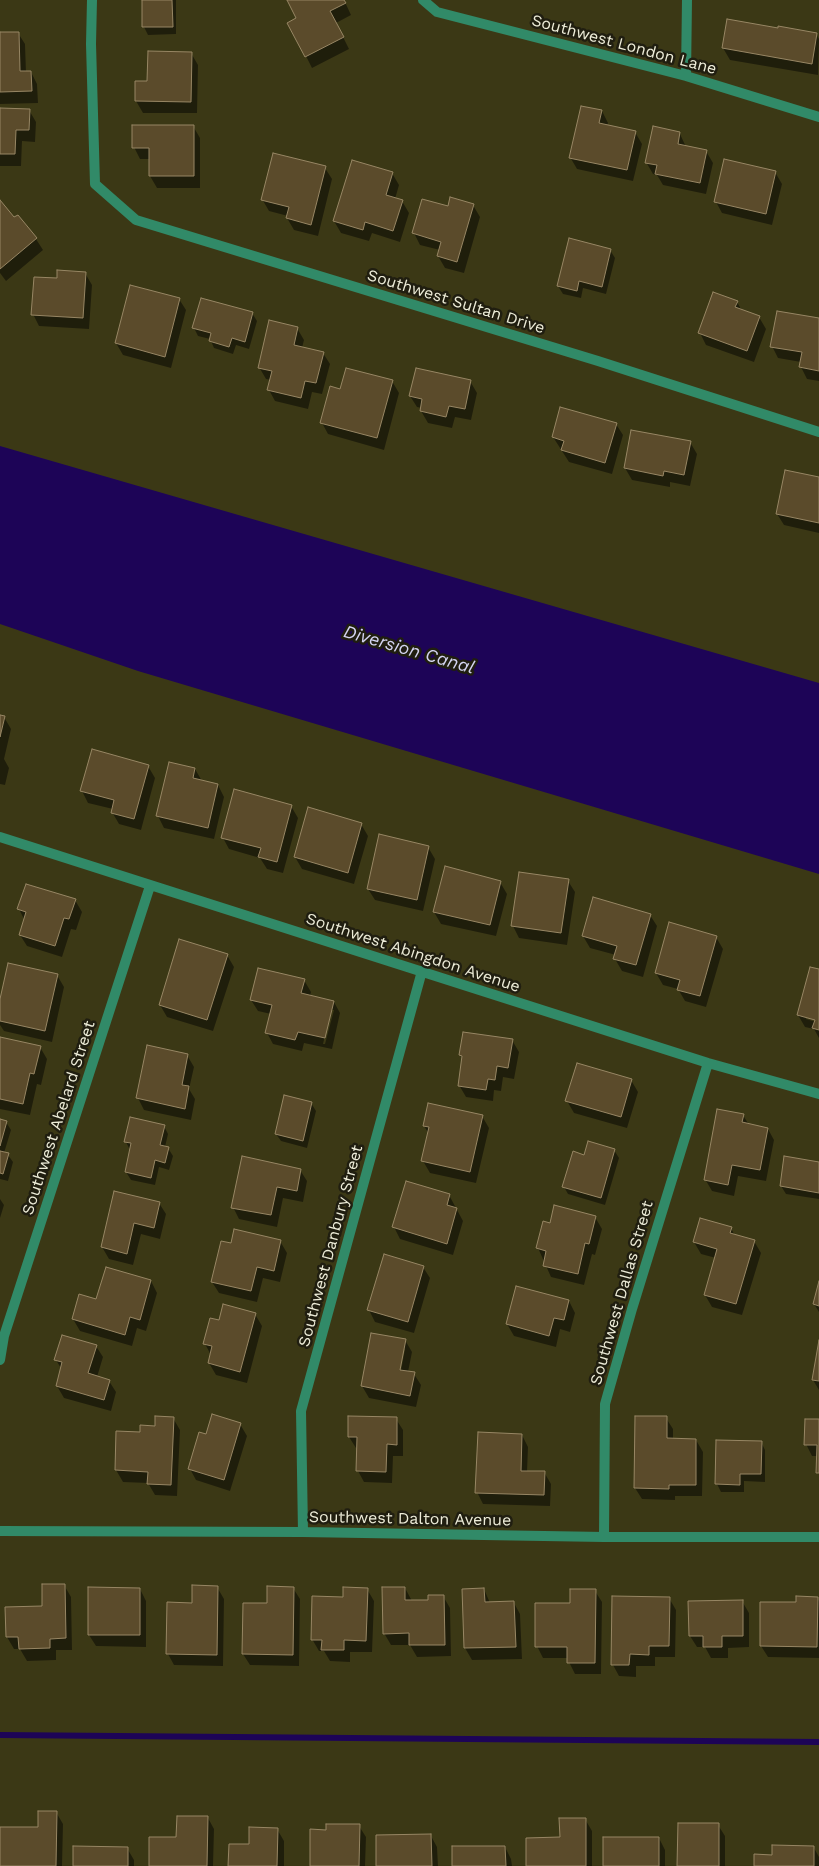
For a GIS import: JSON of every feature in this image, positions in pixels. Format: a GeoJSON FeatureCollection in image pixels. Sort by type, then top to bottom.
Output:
{"type":"FeatureCollection","features":[{"type":"Feature","properties":{"kind":"street","name":"Southwest Sultan Drive"},"geometry":{"type":"LineString","coordinates":[[92,0],[91,44],[95,184],[136,220],[598,361],[819,432]]}},
{"type":"Feature","properties":{"kind":"street","name":"Southwest London Lane"},"geometry":{"type":"LineString","coordinates":[[423,0],[436,12],[686,76],[819,116]]}},
{"type":"Feature","properties":{"kind":"street"},"geometry":{"type":"LineString","coordinates":[[686,76],[687,0]]}},
{"type":"Feature","properties":{"kind":"street","name":"Southwest Abingdon Avenue"},"geometry":{"type":"LineString","coordinates":[[0,837],[708,1063],[819,1094]]}},
{"type":"Feature","properties":{"kind":"street","name":"Southwest Abelard Street"},"geometry":{"type":"LineString","coordinates":[[0,1360],[4,1336],[150,886]]}},
{"type":"Feature","properties":{"kind":"street","name":"Southwest Danbury Street"},"geometry":{"type":"LineString","coordinates":[[303,1532],[302,1411],[422,971]]}},
{"type":"Feature","properties":{"kind":"street","name":"Southwest Dallas Street"},"geometry":{"type":"LineString","coordinates":[[604,1537],[605,1404],[632,1309],[708,1063]]}},
{"type":"Feature","properties":{"kind":"street","name":"Southwest Dalton Avenue"},"geometry":{"type":"LineString","coordinates":[[0,1531],[303,1532],[604,1537],[819,1537]]}},
{"type":"Feature","properties":{"kind":"water","name":"Diversion Canal"},"geometry":{"type":"Polygon","coordinates":[[[0,446],[819,683],[819,874],[138,671],[0,624],[0,446]]]}},
{"type":"Feature","properties":{"kind":"building"},"geometry":{"type":"Polygon","coordinates":[[[142,0],[172,0],[173,27],[142,27],[142,0]]]}},
{"type":"Feature","properties":{"kind":"building"},"geometry":{"type":"Polygon","coordinates":[[[287,0],[344,0],[346,3],[330,11],[344,37],[305,57],[287,23],[296,18],[287,0]]]}},
{"type":"Feature","properties":{"kind":"building"},"geometry":{"type":"Polygon","coordinates":[[[727,19],[817,33],[812,64],[722,48],[727,19]]]}},
{"type":"Feature","properties":{"kind":"building"},"geometry":{"type":"Polygon","coordinates":[[[0,32],[19,32],[20,71],[31,71],[32,91],[0,92],[0,32]]]}},
{"type":"Feature","properties":{"kind":"building"},"geometry":{"type":"Polygon","coordinates":[[[148,51],[192,52],[191,102],[135,101],[135,81],[147,81],[148,51]]]}},
{"type":"Feature","properties":{"kind":"building"},"geometry":{"type":"Polygon","coordinates":[[[581,106],[602,110],[599,123],[636,131],[627,170],[569,158],[581,106]]]}},
{"type":"Feature","properties":{"kind":"building"},"geometry":{"type":"Polygon","coordinates":[[[0,108],[30,109],[29,130],[16,130],[15,154],[0,154],[0,108]]]}},
{"type":"Feature","properties":{"kind":"building"},"geometry":{"type":"Polygon","coordinates":[[[132,125],[194,125],[194,176],[149,176],[149,148],[132,148],[132,125]]]}},
{"type":"Feature","properties":{"kind":"building"},"geometry":{"type":"Polygon","coordinates":[[[653,126],[680,132],[678,144],[707,150],[700,183],[655,174],[657,165],[645,163],[653,126]]]}},
{"type":"Feature","properties":{"kind":"building"},"geometry":{"type":"Polygon","coordinates":[[[273,153],[326,166],[311,225],[286,218],[289,207],[261,200],[273,153]]]}},
{"type":"Feature","properties":{"kind":"building"},"geometry":{"type":"Polygon","coordinates":[[[724,159],[776,171],[766,214],[714,202],[724,159]]]}},
{"type":"Feature","properties":{"kind":"building"},"geometry":{"type":"Polygon","coordinates":[[[352,160],[393,172],[386,195],[403,200],[393,231],[365,222],[363,230],[333,221],[352,160]]]}},
{"type":"Feature","properties":{"kind":"building"},"geometry":{"type":"Polygon","coordinates":[[[450,197],[474,204],[457,262],[437,256],[441,242],[412,233],[422,199],[448,206],[450,197]]]}},
{"type":"Feature","properties":{"kind":"building"},"geometry":{"type":"Polygon","coordinates":[[[0,200],[14,217],[18,215],[37,238],[0,269],[0,200]]]}},
{"type":"Feature","properties":{"kind":"building"},"geometry":{"type":"Polygon","coordinates":[[[569,238],[611,249],[602,287],[579,281],[577,291],[557,286],[569,238]]]}},
{"type":"Feature","properties":{"kind":"building"},"geometry":{"type":"Polygon","coordinates":[[[57,270],[86,272],[83,318],[31,315],[34,277],[57,278],[57,270]]]}},
{"type":"Feature","properties":{"kind":"building"},"geometry":{"type":"Polygon","coordinates":[[[130,285],[180,298],[165,357],[115,343],[130,285]]]}},
{"type":"Feature","properties":{"kind":"building"},"geometry":{"type":"Polygon","coordinates":[[[713,292],[738,301],[735,307],[760,316],[747,351],[698,333],[713,292]]]}},
{"type":"Feature","properties":{"kind":"building"},"geometry":{"type":"Polygon","coordinates":[[[201,298],[253,312],[245,342],[232,338],[229,347],[209,341],[211,333],[192,328],[201,298]]]}},
{"type":"Feature","properties":{"kind":"building"},"geometry":{"type":"Polygon","coordinates":[[[777,311],[819,318],[819,371],[799,367],[802,352],[770,347],[777,311]]]}},
{"type":"Feature","properties":{"kind":"building"},"geometry":{"type":"Polygon","coordinates":[[[269,320],[298,327],[294,345],[324,352],[316,383],[305,381],[301,398],[267,390],[272,371],[258,368],[269,320]]]}},
{"type":"Feature","properties":{"kind":"building"},"geometry":{"type":"Polygon","coordinates":[[[346,368],[393,380],[377,438],[320,423],[330,386],[340,389],[346,368]]]}},
{"type":"Feature","properties":{"kind":"building"},"geometry":{"type":"Polygon","coordinates":[[[416,368],[471,380],[465,409],[449,406],[446,417],[420,411],[422,399],[409,396],[416,368]]]}},
{"type":"Feature","properties":{"kind":"building"},"geometry":{"type":"Polygon","coordinates":[[[560,407],[617,423],[605,463],[561,450],[564,441],[552,437],[560,407]]]}},
{"type":"Feature","properties":{"kind":"building"},"geometry":{"type":"Polygon","coordinates":[[[631,430],[691,441],[684,475],[664,471],[663,476],[624,468],[631,430]]]}},
{"type":"Feature","properties":{"kind":"building"},"geometry":{"type":"Polygon","coordinates":[[[785,470],[819,477],[819,523],[776,514],[785,470]]]}},
{"type":"Feature","properties":{"kind":"building"},"geometry":{"type":"Polygon","coordinates":[[[0,715],[5,716],[0,737],[0,715]]]}},
{"type":"Feature","properties":{"kind":"building"},"geometry":{"type":"Polygon","coordinates":[[[92,749],[149,765],[134,819],[111,813],[114,800],[80,791],[92,749]]]}},
{"type":"Feature","properties":{"kind":"building"},"geometry":{"type":"Polygon","coordinates":[[[169,762],[195,768],[193,778],[218,784],[208,828],[156,816],[169,762]]]}},
{"type":"Feature","properties":{"kind":"building"},"geometry":{"type":"Polygon","coordinates":[[[234,789],[292,805],[277,862],[258,857],[261,848],[221,838],[234,789]]]}},
{"type":"Feature","properties":{"kind":"building"},"geometry":{"type":"Polygon","coordinates":[[[308,807],[362,823],[348,873],[294,857],[308,807]]]}},
{"type":"Feature","properties":{"kind":"building"},"geometry":{"type":"Polygon","coordinates":[[[379,834],[429,846],[417,900],[367,889],[379,834]]]}},
{"type":"Feature","properties":{"kind":"building"},"geometry":{"type":"Polygon","coordinates":[[[445,866],[501,881],[490,925],[433,912],[445,866]]]}},
{"type":"Feature","properties":{"kind":"building"},"geometry":{"type":"Polygon","coordinates":[[[519,872],[569,879],[561,933],[511,926],[519,872]]]}},
{"type":"Feature","properties":{"kind":"building"},"geometry":{"type":"Polygon","coordinates":[[[26,884],[76,899],[69,919],[64,918],[55,946],[19,935],[26,912],[17,909],[26,884]]]}},
{"type":"Feature","properties":{"kind":"building"},"geometry":{"type":"Polygon","coordinates":[[[593,897],[651,914],[636,965],[613,959],[617,946],[582,936],[593,897]]]}},
{"type":"Feature","properties":{"kind":"building"},"geometry":{"type":"Polygon","coordinates":[[[669,922],[717,936],[700,996],[677,990],[680,980],[655,973],[669,922]]]}},
{"type":"Feature","properties":{"kind":"building"},"geometry":{"type":"Polygon","coordinates":[[[179,939],[228,954],[207,1020],[159,1005],[179,939]]]}},
{"type":"Feature","properties":{"kind":"building"},"geometry":{"type":"Polygon","coordinates":[[[8,963],[58,974],[45,1031],[0,1021],[0,999],[8,963]]]}},
{"type":"Feature","properties":{"kind":"building"},"geometry":{"type":"Polygon","coordinates":[[[810,967],[819,969],[819,1030],[812,1028],[815,1020],[797,1015],[810,967]]]}},
{"type":"Feature","properties":{"kind":"building"},"geometry":{"type":"Polygon","coordinates":[[[258,968],[305,979],[301,993],[334,1001],[325,1038],[298,1032],[295,1040],[265,1033],[272,1005],[250,1000],[258,968]]]}},
{"type":"Feature","properties":{"kind":"building"},"geometry":{"type":"Polygon","coordinates":[[[463,1032],[513,1039],[508,1068],[497,1066],[495,1080],[488,1079],[486,1090],[458,1086],[462,1056],[459,1055],[463,1032]]]}},
{"type":"Feature","properties":{"kind":"building"},"geometry":{"type":"Polygon","coordinates":[[[0,1037],[41,1046],[34,1074],[30,1073],[23,1104],[0,1099],[0,1037]]]}},
{"type":"Feature","properties":{"kind":"building"},"geometry":{"type":"Polygon","coordinates":[[[147,1045],[188,1054],[182,1085],[189,1086],[185,1109],[136,1098],[147,1045]]]}},
{"type":"Feature","properties":{"kind":"building"},"geometry":{"type":"Polygon","coordinates":[[[577,1063],[632,1079],[621,1117],[565,1101],[577,1063]]]}},
{"type":"Feature","properties":{"kind":"building"},"geometry":{"type":"Polygon","coordinates":[[[284,1095],[312,1102],[303,1141],[275,1134],[284,1095]]]}},
{"type":"Feature","properties":{"kind":"building"},"geometry":{"type":"Polygon","coordinates":[[[428,1103],[483,1115],[470,1172],[421,1161],[429,1127],[423,1126],[428,1103]]]}},
{"type":"Feature","properties":{"kind":"building"},"geometry":{"type":"Polygon","coordinates":[[[717,1109],[744,1114],[742,1122],[768,1128],[760,1170],[732,1165],[728,1185],[704,1180],[717,1109]]]}},
{"type":"Feature","properties":{"kind":"building"},"geometry":{"type":"Polygon","coordinates":[[[130,1117],[165,1125],[160,1145],[169,1147],[165,1163],[155,1160],[151,1178],[125,1172],[131,1143],[124,1142],[130,1117]]]}},
{"type":"Feature","properties":{"kind":"building"},"geometry":{"type":"Polygon","coordinates":[[[0,1119],[7,1121],[0,1146],[0,1119]]]}},
{"type":"Feature","properties":{"kind":"building"},"geometry":{"type":"Polygon","coordinates":[[[588,1141],[615,1149],[601,1198],[562,1187],[573,1151],[584,1155],[588,1141]]]}},
{"type":"Feature","properties":{"kind":"building"},"geometry":{"type":"Polygon","coordinates":[[[0,1151],[9,1153],[3,1174],[0,1173],[0,1151]]]}},
{"type":"Feature","properties":{"kind":"building"},"geometry":{"type":"Polygon","coordinates":[[[242,1156],[301,1169],[297,1191],[277,1187],[271,1215],[231,1208],[242,1156]]]}},
{"type":"Feature","properties":{"kind":"building"},"geometry":{"type":"Polygon","coordinates":[[[784,1156],[819,1162],[819,1193],[780,1186],[784,1156]]]}},
{"type":"Feature","properties":{"kind":"building"},"geometry":{"type":"Polygon","coordinates":[[[406,1181],[450,1194],[447,1205],[457,1208],[447,1244],[392,1227],[406,1181]]]}},
{"type":"Feature","properties":{"kind":"building"},"geometry":{"type":"Polygon","coordinates":[[[114,1191],[160,1202],[154,1228],[134,1223],[127,1254],[101,1247],[114,1191]]]}},
{"type":"Feature","properties":{"kind":"building"},"geometry":{"type":"Polygon","coordinates":[[[554,1205],[596,1216],[589,1244],[585,1243],[578,1274],[543,1266],[546,1251],[536,1248],[543,1221],[550,1223],[554,1205]]]}},
{"type":"Feature","properties":{"kind":"building"},"geometry":{"type":"Polygon","coordinates":[[[700,1218],[732,1227],[730,1233],[755,1240],[736,1304],[704,1295],[717,1249],[693,1242],[700,1218]]]}},
{"type":"Feature","properties":{"kind":"building"},"geometry":{"type":"Polygon","coordinates":[[[234,1229],[281,1240],[274,1271],[257,1267],[251,1291],[211,1282],[221,1241],[231,1243],[234,1229]]]}},
{"type":"Feature","properties":{"kind":"building"},"geometry":{"type":"Polygon","coordinates":[[[384,1254],[424,1266],[408,1322],[367,1310],[384,1254]]]}},
{"type":"Feature","properties":{"kind":"building"},"geometry":{"type":"Polygon","coordinates":[[[106,1267],[151,1280],[140,1320],[130,1317],[125,1335],[72,1319],[79,1294],[96,1299],[106,1267]]]}},
{"type":"Feature","properties":{"kind":"building"},"geometry":{"type":"Polygon","coordinates":[[[819,1281],[819,1306],[813,1304],[819,1281]]]}},
{"type":"Feature","properties":{"kind":"building"},"geometry":{"type":"Polygon","coordinates":[[[516,1286],[569,1300],[564,1320],[554,1318],[549,1336],[506,1324],[516,1286]]]}},
{"type":"Feature","properties":{"kind":"building"},"geometry":{"type":"Polygon","coordinates":[[[223,1304],[256,1313],[240,1372],[208,1363],[212,1346],[203,1344],[210,1318],[219,1320],[223,1304]]]}},
{"type":"Feature","properties":{"kind":"building"},"geometry":{"type":"Polygon","coordinates":[[[371,1333],[406,1339],[400,1370],[415,1372],[410,1396],[361,1386],[371,1333]]]}},
{"type":"Feature","properties":{"kind":"building"},"geometry":{"type":"Polygon","coordinates":[[[62,1335],[97,1345],[88,1373],[110,1380],[104,1400],[56,1386],[62,1362],[54,1360],[62,1335]]]}},
{"type":"Feature","properties":{"kind":"building"},"geometry":{"type":"Polygon","coordinates":[[[819,1340],[819,1381],[812,1380],[819,1340]]]}},
{"type":"Feature","properties":{"kind":"building"},"geometry":{"type":"Polygon","coordinates":[[[212,1414],[241,1423],[224,1480],[188,1469],[199,1432],[206,1434],[212,1414]]]}},
{"type":"Feature","properties":{"kind":"building"},"geometry":{"type":"Polygon","coordinates":[[[155,1416],[174,1417],[171,1485],[147,1484],[148,1472],[115,1470],[116,1431],[140,1432],[140,1425],[155,1426],[155,1416]]]}},
{"type":"Feature","properties":{"kind":"building"},"geometry":{"type":"Polygon","coordinates":[[[348,1416],[397,1417],[397,1445],[387,1444],[386,1472],[356,1471],[357,1437],[348,1437],[348,1416]]]}},
{"type":"Feature","properties":{"kind":"building"},"geometry":{"type":"Polygon","coordinates":[[[635,1416],[667,1416],[667,1438],[696,1439],[696,1485],[669,1485],[669,1489],[634,1488],[635,1416]]]}},
{"type":"Feature","properties":{"kind":"building"},"geometry":{"type":"Polygon","coordinates":[[[805,1419],[819,1419],[819,1473],[816,1473],[817,1445],[804,1445],[805,1419]]]}},
{"type":"Feature","properties":{"kind":"building"},"geometry":{"type":"Polygon","coordinates":[[[478,1432],[522,1434],[521,1471],[545,1471],[544,1495],[475,1493],[478,1432]]]}},
{"type":"Feature","properties":{"kind":"building"},"geometry":{"type":"Polygon","coordinates":[[[716,1440],[762,1441],[761,1474],[740,1474],[740,1485],[715,1484],[716,1440]]]}},
{"type":"Feature","properties":{"kind":"building"},"geometry":{"type":"Polygon","coordinates":[[[42,1584],[65,1584],[66,1638],[50,1639],[50,1648],[19,1649],[18,1637],[6,1637],[5,1607],[42,1606],[42,1584]]]}},
{"type":"Feature","properties":{"kind":"building"},"geometry":{"type":"Polygon","coordinates":[[[192,1585],[218,1586],[217,1655],[166,1654],[167,1602],[192,1603],[192,1585]]]}},
{"type":"Feature","properties":{"kind":"building"},"geometry":{"type":"Polygon","coordinates":[[[267,1586],[294,1587],[293,1655],[242,1654],[243,1603],[267,1603],[267,1586]]]}},
{"type":"Feature","properties":{"kind":"building"},"geometry":{"type":"Polygon","coordinates":[[[88,1587],[140,1588],[140,1635],[88,1635],[88,1587]]]}},
{"type":"Feature","properties":{"kind":"building"},"geometry":{"type":"Polygon","coordinates":[[[343,1587],[368,1588],[366,1641],[344,1640],[344,1650],[321,1650],[322,1640],[311,1640],[312,1596],[343,1597],[343,1587]]]}},
{"type":"Feature","properties":{"kind":"building"},"geometry":{"type":"Polygon","coordinates":[[[382,1587],[405,1587],[405,1600],[428,1600],[428,1595],[444,1595],[445,1645],[409,1645],[409,1633],[383,1634],[382,1587]]]}},
{"type":"Feature","properties":{"kind":"building"},"geometry":{"type":"Polygon","coordinates":[[[484,1588],[485,1602],[514,1601],[516,1647],[464,1648],[462,1589],[484,1588]]]}},
{"type":"Feature","properties":{"kind":"building"},"geometry":{"type":"Polygon","coordinates":[[[570,1589],[596,1589],[595,1663],[567,1663],[567,1647],[535,1647],[535,1603],[570,1603],[570,1589]]]}},
{"type":"Feature","properties":{"kind":"building"},"geometry":{"type":"Polygon","coordinates":[[[612,1596],[670,1597],[669,1646],[649,1646],[649,1655],[630,1654],[629,1665],[611,1665],[612,1596]]]}},
{"type":"Feature","properties":{"kind":"building"},"geometry":{"type":"Polygon","coordinates":[[[796,1596],[818,1597],[817,1647],[760,1646],[760,1602],[796,1602],[796,1596]]]}},
{"type":"Feature","properties":{"kind":"building"},"geometry":{"type":"Polygon","coordinates":[[[743,1600],[743,1636],[722,1636],[722,1647],[703,1647],[703,1636],[689,1636],[688,1601],[743,1600]]]}},
{"type":"Feature","properties":{"kind":"building"},"geometry":{"type":"Polygon","coordinates":[[[38,1811],[57,1811],[56,1866],[0,1866],[0,1827],[38,1827],[38,1811]]]}},
{"type":"Feature","properties":{"kind":"building"},"geometry":{"type":"Polygon","coordinates":[[[177,1816],[208,1816],[207,1866],[149,1866],[149,1837],[176,1837],[177,1816]]]}},
{"type":"Feature","properties":{"kind":"building"},"geometry":{"type":"Polygon","coordinates":[[[559,1818],[586,1818],[586,1866],[526,1866],[526,1838],[560,1837],[559,1818]]]}},
{"type":"Feature","properties":{"kind":"building"},"geometry":{"type":"Polygon","coordinates":[[[678,1823],[719,1823],[719,1866],[677,1866],[678,1823]]]}},
{"type":"Feature","properties":{"kind":"building"},"geometry":{"type":"Polygon","coordinates":[[[326,1824],[360,1824],[359,1866],[310,1866],[310,1829],[326,1830],[326,1824]]]}},
{"type":"Feature","properties":{"kind":"building"},"geometry":{"type":"Polygon","coordinates":[[[249,1827],[278,1828],[277,1866],[228,1866],[229,1844],[249,1844],[249,1827]]]}},
{"type":"Feature","properties":{"kind":"building"},"geometry":{"type":"Polygon","coordinates":[[[431,1834],[432,1866],[376,1866],[376,1835],[431,1834]]]}},
{"type":"Feature","properties":{"kind":"building"},"geometry":{"type":"Polygon","coordinates":[[[603,1837],[659,1837],[659,1866],[603,1866],[603,1837]]]}},
{"type":"Feature","properties":{"kind":"building"},"geometry":{"type":"Polygon","coordinates":[[[772,1845],[814,1846],[814,1866],[754,1866],[754,1854],[772,1855],[772,1845]]]}},
{"type":"Feature","properties":{"kind":"building"},"geometry":{"type":"Polygon","coordinates":[[[73,1846],[128,1847],[128,1866],[73,1866],[73,1846]]]}},
{"type":"Feature","properties":{"kind":"building"},"geometry":{"type":"Polygon","coordinates":[[[452,1846],[505,1846],[506,1866],[452,1866],[452,1846]]]}},
{"type":"Feature","properties":{"kind":"waterway"},"geometry":{"type":"LineString","coordinates":[[0,1735],[819,1742]]}}]}
